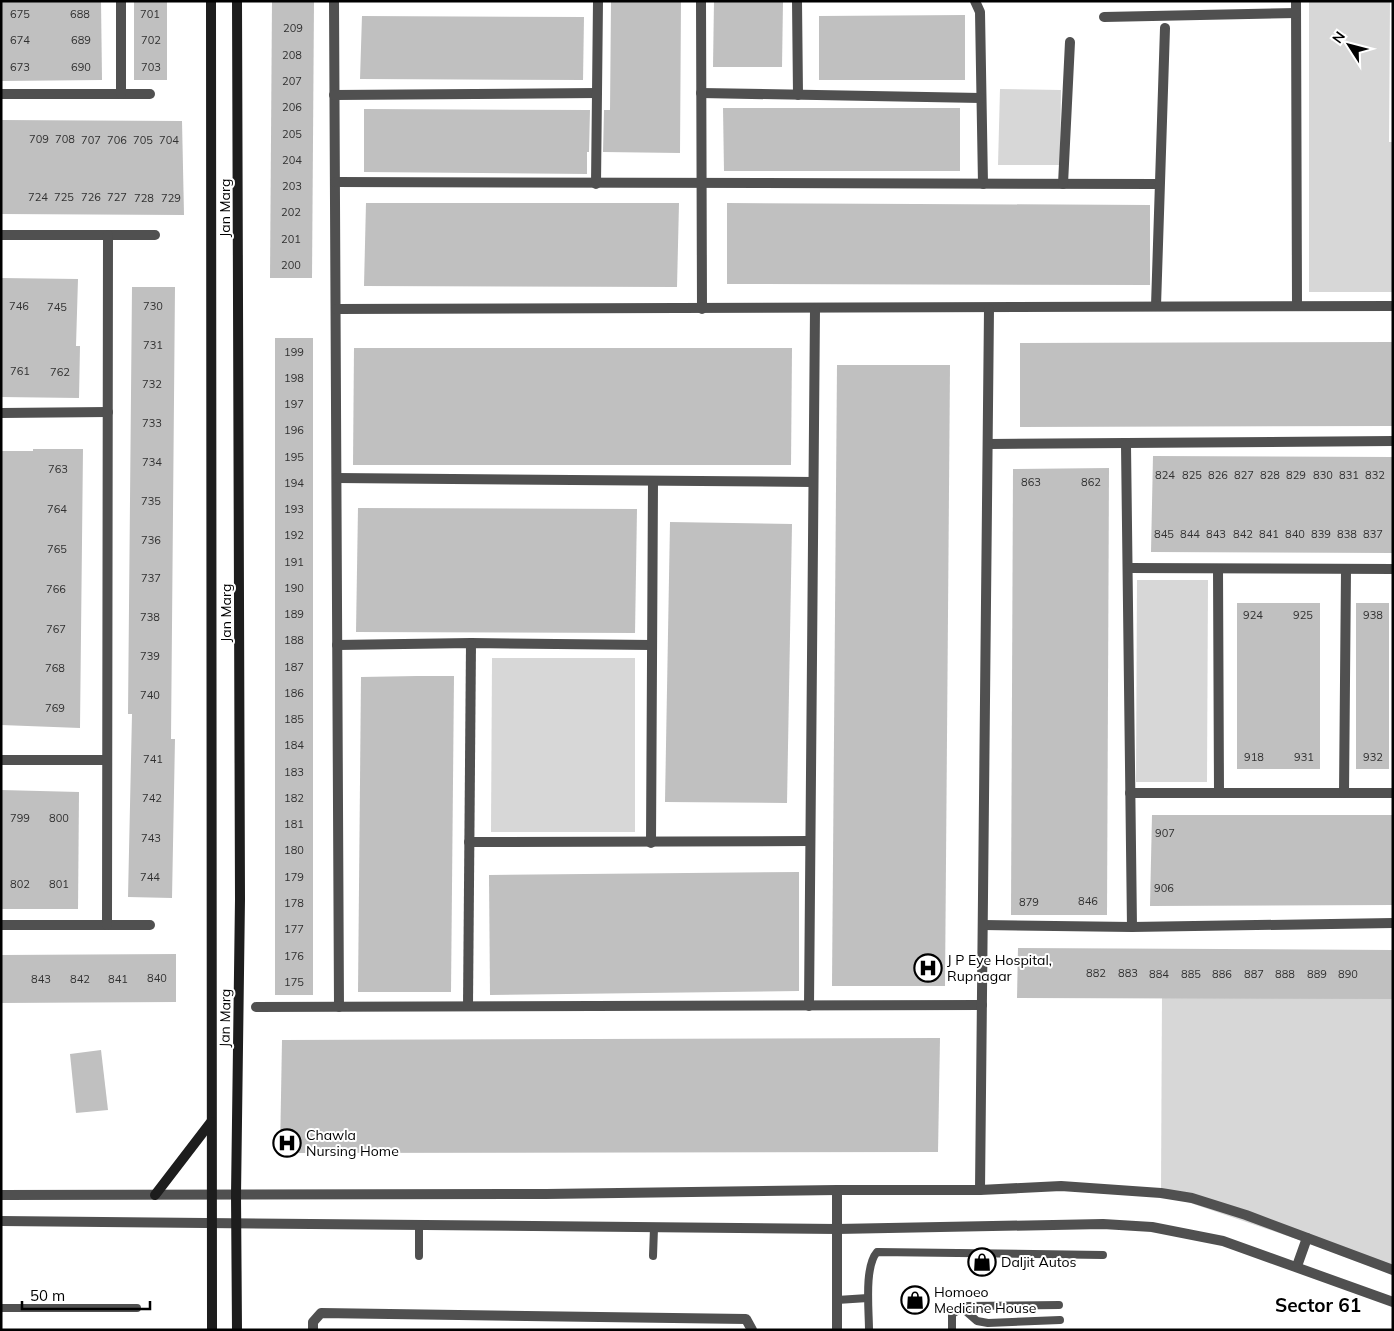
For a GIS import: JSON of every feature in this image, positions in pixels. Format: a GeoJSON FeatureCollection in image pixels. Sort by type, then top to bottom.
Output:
{"type":"FeatureCollection","features":[{"type":"Feature","properties":{"kind":"main road"},"geometry":{"type":"LineString","coordinates":[[211,1],[212,1330]]}},
{"type":"Feature","properties":{"kind":"main road","name":"Jan Marg"},"geometry":{"type":"LineString","coordinates":[[237,1],[240,899],[236,1195],[237,1330]]}},
{"type":"Feature","properties":{"kind":"main road"},"geometry":{"type":"LineString","coordinates":[[155,1195],[211,1122]]}},
{"type":"Feature","properties":{"kind":"street"},"geometry":{"type":"LineString","coordinates":[[121,1],[121,94]]}},
{"type":"Feature","properties":{"kind":"street"},"geometry":{"type":"LineString","coordinates":[[334,1],[339,1006]]}},
{"type":"Feature","properties":{"kind":"street"},"geometry":{"type":"LineString","coordinates":[[596,184],[598,1]]}},
{"type":"Feature","properties":{"kind":"street"},"geometry":{"type":"LineString","coordinates":[[701,1],[702,309]]}},
{"type":"Feature","properties":{"kind":"street"},"geometry":{"type":"LineString","coordinates":[[797,1],[798,95]]}},
{"type":"Feature","properties":{"kind":"street"},"geometry":{"type":"LineString","coordinates":[[975,1],[980,12],[983,184]]}},
{"type":"Feature","properties":{"kind":"street"},"geometry":{"type":"LineString","coordinates":[[1296,1],[1297,305]]}},
{"type":"Feature","properties":{"kind":"street"},"geometry":{"type":"LineString","coordinates":[[1104,17],[1296,13]]}},
{"type":"Feature","properties":{"kind":"street"},"geometry":{"type":"LineString","coordinates":[[1156,306],[1165,28]]}},
{"type":"Feature","properties":{"kind":"street"},"geometry":{"type":"LineString","coordinates":[[1063,184],[1070,42]]}},
{"type":"Feature","properties":{"kind":"street"},"geometry":{"type":"LineString","coordinates":[[334,95],[597,93]]}},
{"type":"Feature","properties":{"kind":"street"},"geometry":{"type":"LineString","coordinates":[[701,93],[981,98]]}},
{"type":"Feature","properties":{"kind":"street"},"geometry":{"type":"LineString","coordinates":[[1,94],[150,94]]}},
{"type":"Feature","properties":{"kind":"street"},"geometry":{"type":"LineString","coordinates":[[335,182],[1159,184]]}},
{"type":"Feature","properties":{"kind":"street"},"geometry":{"type":"LineString","coordinates":[[1,235],[155,235]]}},
{"type":"Feature","properties":{"kind":"street"},"geometry":{"type":"LineString","coordinates":[[107,925],[108,235]]}},
{"type":"Feature","properties":{"kind":"street"},"geometry":{"type":"LineString","coordinates":[[336,309],[989,309],[1156,306],[1393,306]]}},
{"type":"Feature","properties":{"kind":"street"},"geometry":{"type":"LineString","coordinates":[[809,1006],[815,309]]}},
{"type":"Feature","properties":{"kind":"street"},"geometry":{"type":"LineString","coordinates":[[980,1190],[989,309]]}},
{"type":"Feature","properties":{"kind":"street"},"geometry":{"type":"LineString","coordinates":[[1,413],[108,412]]}},
{"type":"Feature","properties":{"kind":"street"},"geometry":{"type":"LineString","coordinates":[[988,444],[1126,445],[1393,441]]}},
{"type":"Feature","properties":{"kind":"street"},"geometry":{"type":"LineString","coordinates":[[1126,445],[1132,927]]}},
{"type":"Feature","properties":{"kind":"street"},"geometry":{"type":"LineString","coordinates":[[336,478],[814,482]]}},
{"type":"Feature","properties":{"kind":"street"},"geometry":{"type":"LineString","coordinates":[[651,842],[653,481]]}},
{"type":"Feature","properties":{"kind":"street"},"geometry":{"type":"LineString","coordinates":[[1128,568],[1393,569]]}},
{"type":"Feature","properties":{"kind":"street"},"geometry":{"type":"LineString","coordinates":[[1218,569],[1219,793]]}},
{"type":"Feature","properties":{"kind":"street"},"geometry":{"type":"LineString","coordinates":[[1344,793],[1346,570]]}},
{"type":"Feature","properties":{"kind":"street"},"geometry":{"type":"LineString","coordinates":[[337,645],[471,643],[652,645]]}},
{"type":"Feature","properties":{"kind":"street"},"geometry":{"type":"LineString","coordinates":[[468,1006],[471,643]]}},
{"type":"Feature","properties":{"kind":"street"},"geometry":{"type":"LineString","coordinates":[[1,760],[107,760]]}},
{"type":"Feature","properties":{"kind":"street"},"geometry":{"type":"LineString","coordinates":[[1130,793],[1393,793]]}},
{"type":"Feature","properties":{"kind":"street"},"geometry":{"type":"LineString","coordinates":[[469,842],[810,841]]}},
{"type":"Feature","properties":{"kind":"street"},"geometry":{"type":"LineString","coordinates":[[983,926],[1132,927],[1393,923]]}},
{"type":"Feature","properties":{"kind":"street"},"geometry":{"type":"LineString","coordinates":[[1,925],[150,925]]}},
{"type":"Feature","properties":{"kind":"street"},"geometry":{"type":"LineString","coordinates":[[256,1007],[982,1005]]}},
{"type":"Feature","properties":{"kind":"street"},"geometry":{"type":"LineString","coordinates":[[1,1195],[546,1194],[980,1190],[1061,1186],[1161,1193],[1192,1198],[1228,1209],[1393,1270]]}},
{"type":"Feature","properties":{"kind":"street"},"geometry":{"type":"LineString","coordinates":[[837,1190],[838,1330]]}},
{"type":"Feature","properties":{"kind":"street"},"geometry":{"type":"LineString","coordinates":[[1,1221],[45,1220],[236,1225],[837,1229],[1103,1224],[1152,1227],[1223,1241],[1393,1302]]}},
{"type":"Feature","properties":{"kind":"street"},"geometry":{"type":"LineString","coordinates":[[1297,1266],[1307,1238]]}},
{"type":"Feature","properties":{"kind":"street"},"geometry":{"type":"LineString","coordinates":[[313,1330],[314,1322],[320,1313],[746,1320],[752,1330]]}},
{"type":"Feature","properties":{"kind":"lane"},"geometry":{"type":"LineString","coordinates":[[419,1226],[419,1256]]}},
{"type":"Feature","properties":{"kind":"lane"},"geometry":{"type":"LineString","coordinates":[[653,1256],[654,1228]]}},
{"type":"Feature","properties":{"kind":"lane"},"geometry":{"type":"LineString","coordinates":[[869,1330],[868,1298],[872,1258],[877,1252],[1103,1255]]}},
{"type":"Feature","properties":{"kind":"lane"},"geometry":{"type":"LineString","coordinates":[[837,1300],[868,1298]]}},
{"type":"Feature","properties":{"kind":"lane"},"geometry":{"type":"LineString","coordinates":[[952,1330],[952,1314],[961,1307],[1060,1305]]}},
{"type":"Feature","properties":{"kind":"lane"},"geometry":{"type":"LineString","coordinates":[[961,1307],[977,1321],[988,1323],[1060,1320]]}},
{"type":"Feature","properties":{"kind":"lane"},"geometry":{"type":"LineString","coordinates":[[1,1308],[137,1308]]}},
{"type":"Feature","properties":{"kind":"shaded area"},"geometry":{"type":"Polygon","coordinates":[[[1309,1],[1390,1],[1389,142],[1393,142],[1393,292],[1309,292],[1309,1]]]}},
{"type":"Feature","properties":{"kind":"shaded area"},"geometry":{"type":"Polygon","coordinates":[[[1000,89],[1061,90],[1060,165],[998,165],[1000,89]]]}},
{"type":"Feature","properties":{"kind":"shaded area"},"geometry":{"type":"Polygon","coordinates":[[[1137,580],[1208,580],[1207,782],[1136,782],[1137,580]]]}},
{"type":"Feature","properties":{"kind":"shaded area"},"geometry":{"type":"Polygon","coordinates":[[[492,658],[635,658],[635,832],[491,832],[492,658]]]}},
{"type":"Feature","properties":{"kind":"shaded area"},"geometry":{"type":"Polygon","coordinates":[[[1393,988],[1393,1272],[1161,1193],[1162,993],[1393,988]]]}},
{"type":"Feature","properties":{"kind":"building"},"geometry":{"type":"Polygon","coordinates":[[[1,1],[101,1],[102,80],[1,81],[1,1]]]}},
{"type":"Feature","properties":{"kind":"building"},"geometry":{"type":"Polygon","coordinates":[[[134,1],[167,1],[167,80],[134,80],[134,1]]]}},
{"type":"Feature","properties":{"kind":"building"},"geometry":{"type":"Polygon","coordinates":[[[272,1],[314,1],[312,278],[270,278],[272,1]]]}},
{"type":"Feature","properties":{"kind":"building"},"geometry":{"type":"Polygon","coordinates":[[[611,1],[681,1],[680,153],[603,152],[604,110],[610,110],[611,1]]]}},
{"type":"Feature","properties":{"kind":"building"},"geometry":{"type":"Polygon","coordinates":[[[714,1],[783,1],[782,67],[713,67],[714,1]]]}},
{"type":"Feature","properties":{"kind":"building"},"geometry":{"type":"Polygon","coordinates":[[[965,15],[965,80],[819,80],[819,16],[965,15]]]}},
{"type":"Feature","properties":{"kind":"building"},"geometry":{"type":"Polygon","coordinates":[[[362,16],[584,17],[583,80],[360,79],[362,16]]]}},
{"type":"Feature","properties":{"kind":"building"},"geometry":{"type":"Polygon","coordinates":[[[723,108],[960,108],[960,171],[724,171],[723,108]]]}},
{"type":"Feature","properties":{"kind":"building"},"geometry":{"type":"Polygon","coordinates":[[[364,109],[590,110],[587,174],[364,172],[364,109]]]}},
{"type":"Feature","properties":{"kind":"building"},"geometry":{"type":"Polygon","coordinates":[[[1,120],[182,121],[184,215],[1,214],[1,120]]]}},
{"type":"Feature","properties":{"kind":"building"},"geometry":{"type":"Polygon","coordinates":[[[366,203],[679,203],[677,287],[364,286],[366,203]]]}},
{"type":"Feature","properties":{"kind":"building"},"geometry":{"type":"Polygon","coordinates":[[[727,203],[1150,205],[1150,285],[727,284],[727,203]]]}},
{"type":"Feature","properties":{"kind":"building"},"geometry":{"type":"Polygon","coordinates":[[[1,278],[78,279],[76,346],[80,346],[79,398],[1,397],[1,278]]]}},
{"type":"Feature","properties":{"kind":"building"},"geometry":{"type":"Polygon","coordinates":[[[132,287],[175,287],[171,739],[175,739],[172,898],[128,897],[132,714],[128,714],[132,287]]]}},
{"type":"Feature","properties":{"kind":"building"},"geometry":{"type":"Polygon","coordinates":[[[275,338],[313,338],[313,995],[275,995],[275,338]]]}},
{"type":"Feature","properties":{"kind":"building"},"geometry":{"type":"Polygon","coordinates":[[[1393,342],[1393,426],[1020,427],[1020,343],[1393,342]]]}},
{"type":"Feature","properties":{"kind":"building"},"geometry":{"type":"Polygon","coordinates":[[[354,348],[792,348],[791,465],[353,465],[354,348]]]}},
{"type":"Feature","properties":{"kind":"building"},"geometry":{"type":"Polygon","coordinates":[[[837,365],[950,365],[945,986],[832,986],[837,365]]]}},
{"type":"Feature","properties":{"kind":"building"},"geometry":{"type":"Polygon","coordinates":[[[33,449],[83,449],[80,728],[1,725],[1,451],[33,451],[33,449]]]}},
{"type":"Feature","properties":{"kind":"building"},"geometry":{"type":"Polygon","coordinates":[[[1153,456],[1393,457],[1393,553],[1151,552],[1153,456]]]}},
{"type":"Feature","properties":{"kind":"building"},"geometry":{"type":"Polygon","coordinates":[[[1109,468],[1107,915],[1011,915],[1013,469],[1109,468]]]}},
{"type":"Feature","properties":{"kind":"building"},"geometry":{"type":"Polygon","coordinates":[[[358,508],[637,509],[635,633],[356,632],[358,508]]]}},
{"type":"Feature","properties":{"kind":"building"},"geometry":{"type":"Polygon","coordinates":[[[670,522],[792,524],[787,803],[665,802],[670,522]]]}},
{"type":"Feature","properties":{"kind":"building"},"geometry":{"type":"Polygon","coordinates":[[[1237,603],[1320,603],[1320,769],[1237,769],[1237,603]]]}},
{"type":"Feature","properties":{"kind":"building"},"geometry":{"type":"Polygon","coordinates":[[[1356,603],[1389,603],[1389,769],[1356,769],[1356,603]]]}},
{"type":"Feature","properties":{"kind":"building"},"geometry":{"type":"Polygon","coordinates":[[[454,676],[451,992],[358,992],[361,677],[454,676]]]}},
{"type":"Feature","properties":{"kind":"building"},"geometry":{"type":"Polygon","coordinates":[[[1,790],[79,792],[78,909],[1,909],[1,790]]]}},
{"type":"Feature","properties":{"kind":"building"},"geometry":{"type":"Polygon","coordinates":[[[1152,815],[1393,815],[1393,905],[1150,906],[1152,815]]]}},
{"type":"Feature","properties":{"kind":"building"},"geometry":{"type":"Polygon","coordinates":[[[799,872],[799,991],[490,995],[489,875],[799,872]]]}},
{"type":"Feature","properties":{"kind":"building"},"geometry":{"type":"Polygon","coordinates":[[[1018,948],[1393,950],[1393,999],[1017,998],[1018,948]]]}},
{"type":"Feature","properties":{"kind":"building"},"geometry":{"type":"Polygon","coordinates":[[[176,954],[176,1002],[1,1003],[1,955],[176,954]]]}},
{"type":"Feature","properties":{"kind":"building"},"geometry":{"type":"Polygon","coordinates":[[[940,1038],[938,1152],[280,1153],[282,1040],[940,1038]]]}},
{"type":"Feature","properties":{"kind":"building"},"geometry":{"type":"Polygon","coordinates":[[[101,1050],[108,1110],[76,1113],[70,1054],[101,1050]]]}},
{"type":"Feature","properties":{"kind":"place","name":"J P Eye Hospital, Rupnagar"},"geometry":{"type":"Point","coordinates":[928,968]}},
{"type":"Feature","properties":{"kind":"place","name":"Chawla Nursing Home"},"geometry":{"type":"Point","coordinates":[287,1143]}},
{"type":"Feature","properties":{"kind":"place","name":"Daljit Autos"},"geometry":{"type":"Point","coordinates":[982,1262]}},
{"type":"Feature","properties":{"kind":"place","name":"Homoeo Medicine House"},"geometry":{"type":"Point","coordinates":[915,1300]}},
{"type":"Feature","properties":{"kind":"district","name":"Sector 61"},"geometry":{"type":"Point","coordinates":[1318,1305]}}]}
